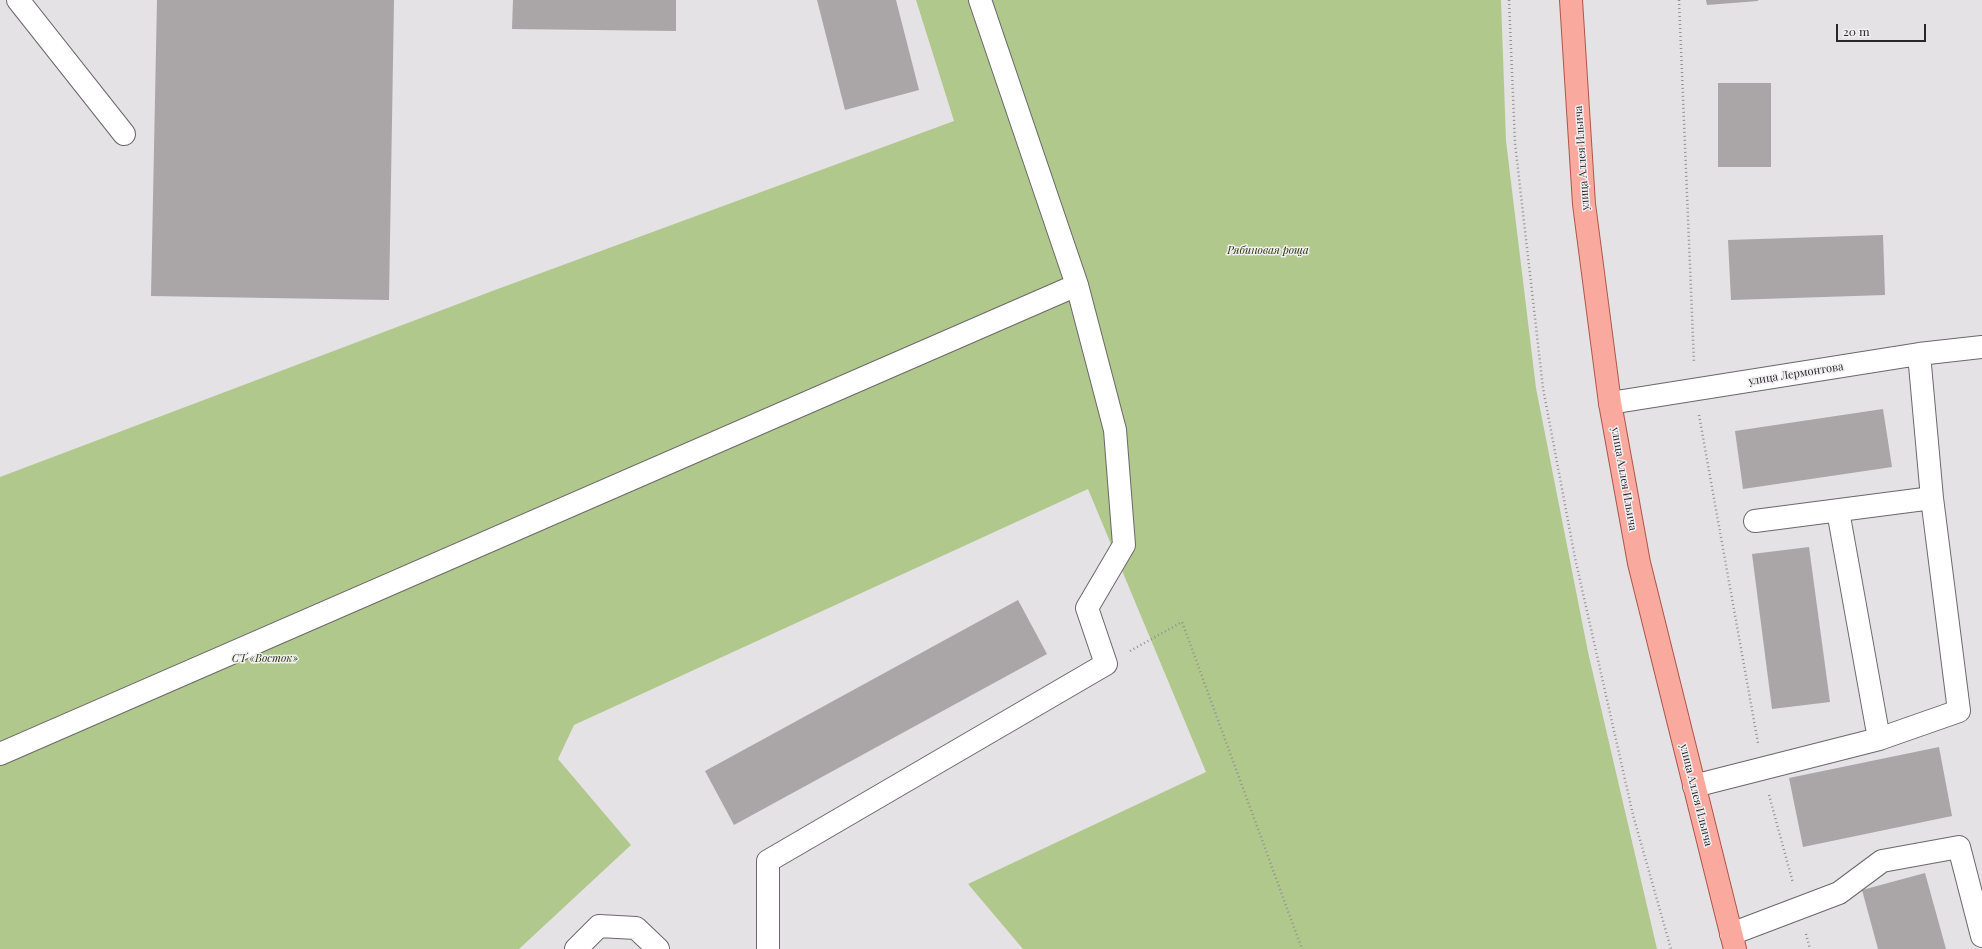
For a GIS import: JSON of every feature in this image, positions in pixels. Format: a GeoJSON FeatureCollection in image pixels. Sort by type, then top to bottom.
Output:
{"type":"FeatureCollection","features":[{"type":"Feature","properties":{"kind":"main road","name":"улица Аллея Ильича"},"geometry":{"type":"LineString","coordinates":[[1571,0],[1584,204],[1610,403],[1639,563],[1733,942]]}},
{"type":"Feature","properties":{"kind":"street"},"geometry":{"type":"LineString","coordinates":[[18,0],[124,134]]}},
{"type":"Feature","properties":{"kind":"street"},"geometry":{"type":"LineString","coordinates":[[768,949],[768,861],[1106,664],[1087,608],[1124,545],[1115,430],[1077,285],[980,0]]}},
{"type":"Feature","properties":{"kind":"street"},"geometry":{"type":"LineString","coordinates":[[0,754],[1077,285]]}},
{"type":"Feature","properties":{"kind":"street","name":"улица Лермонтова"},"geometry":{"type":"LineString","coordinates":[[1610,403],[1919,354],[1982,347]]}},
{"type":"Feature","properties":{"kind":"street"},"geometry":{"type":"LineString","coordinates":[[1694,786],[1879,739],[1959,711],[1932,498],[1919,354]]}},
{"type":"Feature","properties":{"kind":"street"},"geometry":{"type":"LineString","coordinates":[[1755,521],[1932,498]]}},
{"type":"Feature","properties":{"kind":"street"},"geometry":{"type":"LineString","coordinates":[[1838,511],[1879,739]]}},
{"type":"Feature","properties":{"kind":"street"},"geometry":{"type":"LineString","coordinates":[[1733,942],[1799,908],[1839,893],[1882,861],[1959,847],[1982,936]]}},
{"type":"Feature","properties":{"kind":"street"},"geometry":{"type":"LineString","coordinates":[[576,949],[599,926],[636,928],[658,949]]}},
{"type":"Feature","properties":{"kind":"path"},"geometry":{"type":"LineString","coordinates":[[1509,0],[1515,143],[1543,388],[1575,558],[1631,807],[1671,949]]}},
{"type":"Feature","properties":{"kind":"path"},"geometry":{"type":"LineString","coordinates":[[1678,0],[1695,390],[1762,768],[1810,949]]}},
{"type":"Feature","properties":{"kind":"path"},"geometry":{"type":"LineString","coordinates":[[1106,664],[1182,622],[1302,949]]}},
{"type":"Feature","properties":{"kind":"green space"},"geometry":{"type":"Polygon","coordinates":[[[916,0],[1501,0],[1506,141],[1536,388],[1588,652],[1657,949],[1023,949],[968,884],[1206,772],[1088,489],[574,725],[558,759],[631,845],[519,949],[0,949],[0,477],[495,290],[954,121],[916,0]]]}},
{"type":"Feature","properties":{"kind":"building"},"geometry":{"type":"Polygon","coordinates":[[[157,0],[394,0],[389,300],[151,296],[157,0]]]}},
{"type":"Feature","properties":{"kind":"building"},"geometry":{"type":"Polygon","coordinates":[[[513,0],[676,0],[676,31],[512,29],[513,0]]]}},
{"type":"Feature","properties":{"kind":"building"},"geometry":{"type":"Polygon","coordinates":[[[817,0],[896,0],[919,90],[845,110],[817,0]]]}},
{"type":"Feature","properties":{"kind":"building"},"geometry":{"type":"Polygon","coordinates":[[[1706,0],[1758,0],[1758,1],[1707,5],[1706,0]]]}},
{"type":"Feature","properties":{"kind":"building"},"geometry":{"type":"Polygon","coordinates":[[[1718,83],[1771,83],[1771,167],[1718,167],[1718,83]]]}},
{"type":"Feature","properties":{"kind":"building"},"geometry":{"type":"Polygon","coordinates":[[[1883,235],[1885,295],[1731,300],[1728,240],[1883,235]]]}},
{"type":"Feature","properties":{"kind":"building"},"geometry":{"type":"Polygon","coordinates":[[[1883,409],[1892,467],[1743,489],[1735,431],[1883,409]]]}},
{"type":"Feature","properties":{"kind":"building"},"geometry":{"type":"Polygon","coordinates":[[[1809,547],[1830,702],[1772,709],[1752,554],[1809,547]]]}},
{"type":"Feature","properties":{"kind":"building"},"geometry":{"type":"Polygon","coordinates":[[[1018,600],[1047,654],[734,825],[705,771],[1018,600]]]}},
{"type":"Feature","properties":{"kind":"building"},"geometry":{"type":"Polygon","coordinates":[[[1939,747],[1952,816],[1803,847],[1789,778],[1939,747]]]}},
{"type":"Feature","properties":{"kind":"building"},"geometry":{"type":"Polygon","coordinates":[[[1925,873],[1946,949],[1878,949],[1862,890],[1925,873]]]}},
{"type":"Feature","properties":{"kind":"park label","name":"Рябиновая роща"},"geometry":{"type":"Point","coordinates":[1268,251]}},
{"type":"Feature","properties":{"kind":"park label","name":"СТ «Восток»"},"geometry":{"type":"Point","coordinates":[265,659]}}]}
